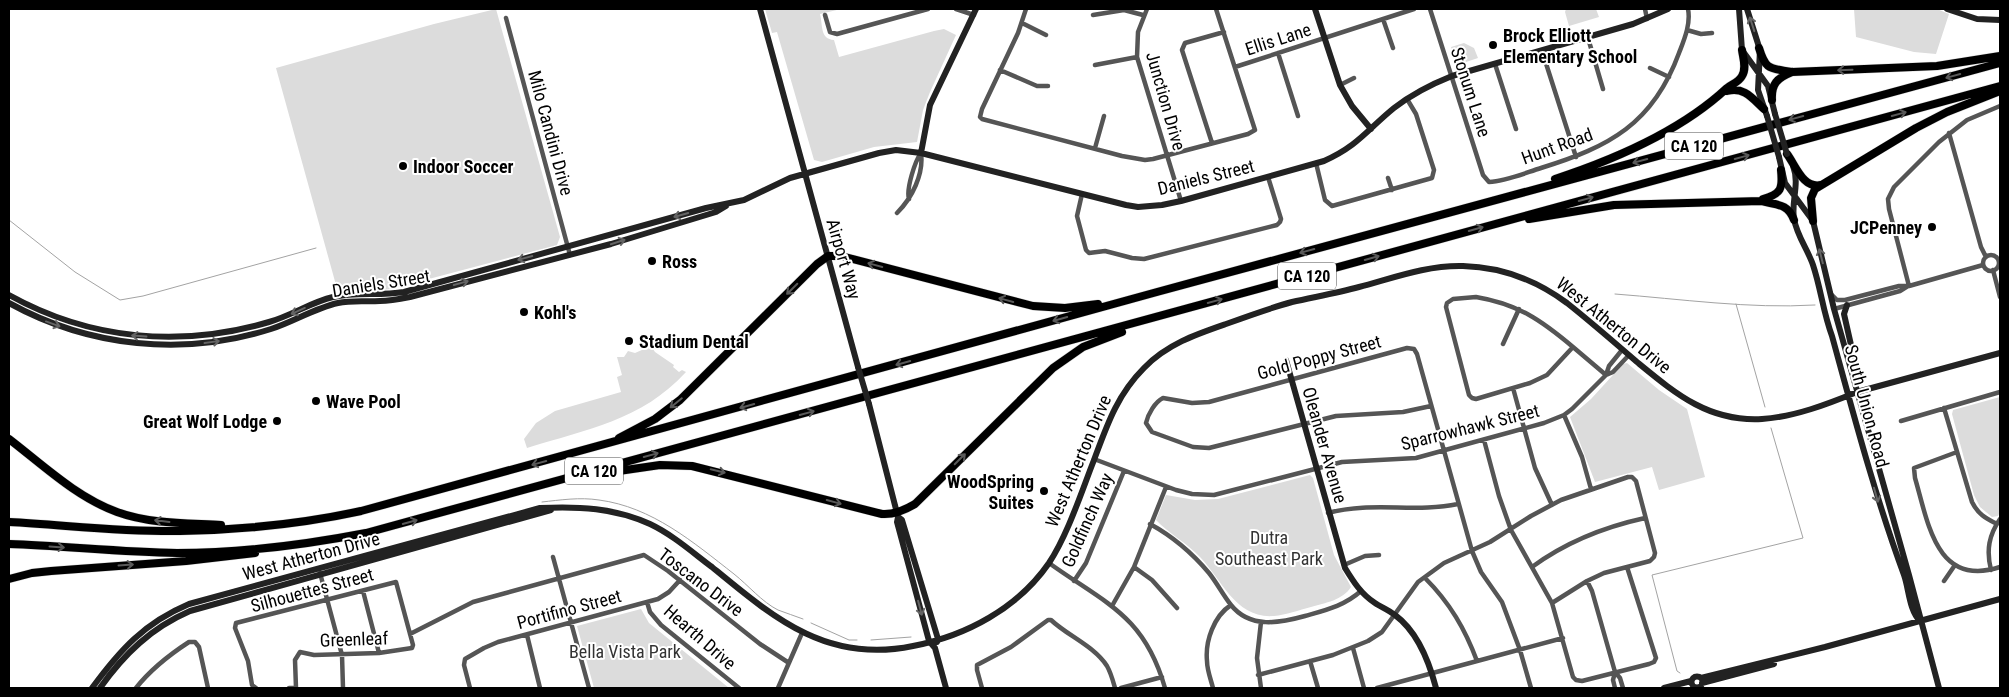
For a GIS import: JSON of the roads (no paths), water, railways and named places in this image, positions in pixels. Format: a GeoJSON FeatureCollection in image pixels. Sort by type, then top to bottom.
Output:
{"type":"FeatureCollection","features":[{"type":"Feature","properties":{"kind":"highway"},"geometry":{"type":"LineString","coordinates":[[1759,48],[1763,62],[1769,67],[1799,71],[1937,66],[2000,56]]}},
{"type":"Feature","properties":{"kind":"highway"},"geometry":{"type":"LineString","coordinates":[[1388,230],[1588,167],[1624,152],[1670,128],[1725,91],[1742,76],[1744,66],[1742,50]]}},
{"type":"Feature","properties":{"kind":"highway","name":"CA 120"},"geometry":{"type":"LineString","coordinates":[[9,522],[126,530],[179,531],[245,528],[327,518],[361,511],[579,453],[1157,292],[2000,63]]}},
{"type":"Feature","properties":{"kind":"highway"},"geometry":{"type":"LineString","coordinates":[[1772,100],[1775,82],[1781,76],[1799,71]]}},
{"type":"Feature","properties":{"kind":"highway","name":"CA 120"},"geometry":{"type":"LineString","coordinates":[[9,544],[178,553],[267,548],[332,540],[383,529],[2000,86]]}},
{"type":"Feature","properties":{"kind":"highway"},"geometry":{"type":"LineString","coordinates":[[1725,91],[1736,89],[1744,91],[1765,112]]}},
{"type":"Feature","properties":{"kind":"highway"},"geometry":{"type":"LineString","coordinates":[[1813,221],[1812,194],[1814,190],[1916,128],[1947,112],[2000,91]]}},
{"type":"Feature","properties":{"kind":"highway"},"geometry":{"type":"LineString","coordinates":[[1783,156],[1808,183],[1816,186],[1825,183]]}},
{"type":"Feature","properties":{"kind":"highway"},"geometry":{"type":"LineString","coordinates":[[1761,201],[1780,190],[1782,182],[1781,170]]}},
{"type":"Feature","properties":{"kind":"highway"},"geometry":{"type":"LineString","coordinates":[[1505,221],[1614,205],[1761,201],[1783,206],[1790,211],[1794,220]]}},
{"type":"Feature","properties":{"kind":"highway"},"geometry":{"type":"LineString","coordinates":[[579,453],[636,430],[664,414],[697,385],[817,264],[828,256],[841,256],[1033,306],[1065,308],[1084,306],[1157,292]]}},
{"type":"Feature","properties":{"kind":"highway"},"geometry":{"type":"LineString","coordinates":[[565,479],[660,465],[692,466],[882,514],[898,515],[915,504],[1030,388],[1072,354],[1105,338],[1168,314]]}},
{"type":"Feature","properties":{"kind":"highway"},"geometry":{"type":"LineString","coordinates":[[9,439],[84,496],[118,512],[135,517],[168,522],[245,528]]}},
{"type":"Feature","properties":{"kind":"highway"},"geometry":{"type":"LineString","coordinates":[[9,579],[51,570],[186,561],[254,554],[267,548]]}},
{"type":"Feature","properties":{"kind":"street","name":"Airport Way"},"geometry":{"type":"LineString","coordinates":[[760,9],[898,515],[897,522],[928,641]]}},
{"type":"Feature","properties":{"kind":"street"},"geometry":{"type":"LineString","coordinates":[[825,15],[830,32],[837,34],[928,9]]}},
{"type":"Feature","properties":{"kind":"street"},"geometry":{"type":"LineString","coordinates":[[897,213],[909,199],[908,194],[917,158],[921,153],[930,105],[975,12],[956,9]]}},
{"type":"Feature","properties":{"kind":"street"},"geometry":{"type":"LineString","coordinates":[[1026,9],[1022,23],[980,116],[982,119],[1122,156],[1145,160],[1168,156],[1248,134],[1254,130],[1216,9]]}},
{"type":"Feature","properties":{"kind":"street","name":"Junction Drive"},"geometry":{"type":"LineString","coordinates":[[1147,9],[1143,15],[1138,32],[1137,57],[1181,201]]}},
{"type":"Feature","properties":{"kind":"street"},"geometry":{"type":"LineString","coordinates":[[1315,9],[1340,84],[1352,106],[1371,129]]}},
{"type":"Feature","properties":{"kind":"street","name":"Ellis Lane"},"geometry":{"type":"LineString","coordinates":[[1235,67],[1414,9]]}},
{"type":"Feature","properties":{"kind":"street","name":"Stonum Lane"},"geometry":{"type":"LineString","coordinates":[[1430,9],[1483,175],[1487,182]]}},
{"type":"Feature","properties":{"kind":"street"},"geometry":{"type":"LineString","coordinates":[[1645,9],[1647,19]]}},
{"type":"Feature","properties":{"kind":"street","name":"Daniels Street"},"geometry":{"type":"LineString","coordinates":[[9,295],[55,317],[108,332],[153,337],[209,335],[271,322],[331,298],[356,294],[386,295],[404,292],[706,208],[744,200],[779,181],[892,150],[921,153],[1126,206],[1162,205],[1316,163],[1348,149],[1394,108],[1426,88],[1452,76],[1588,38],[1647,19],[1668,9]]}},
{"type":"Feature","properties":{"kind":"street","name":"Hunt Road"},"geometry":{"type":"LineString","coordinates":[[1487,182],[1494,182],[1576,157],[1611,141],[1623,132],[1646,110],[1669,78],[1687,30],[1688,9]]}},
{"type":"Feature","properties":{"kind":"street","name":"South Union Road"},"geometry":{"type":"LineString","coordinates":[[1739,9],[1742,50],[1768,86],[1772,100],[1783,156],[1781,170],[1787,185],[1813,221],[1834,309],[1938,688]]}},
{"type":"Feature","properties":{"kind":"street","name":"South Union Road"},"geometry":{"type":"LineString","coordinates":[[1747,9],[1759,48],[1758,93],[1783,156],[1795,175],[1794,220],[1813,264],[1822,296],[1824,316],[1884,520],[1904,576],[1915,616],[1920,621]]}},
{"type":"Feature","properties":{"kind":"street"},"geometry":{"type":"LineString","coordinates":[[1947,9],[1977,19],[2000,20]]}},
{"type":"Feature","properties":{"kind":"street"},"geometry":{"type":"LineString","coordinates":[[1093,15],[1124,10],[1143,15]]}},
{"type":"Feature","properties":{"kind":"street","name":"Milo Candini Drive"},"geometry":{"type":"LineString","coordinates":[[506,18],[570,255]]}},
{"type":"Feature","properties":{"kind":"street"},"geometry":{"type":"LineString","coordinates":[[1383,19],[1393,48]]}},
{"type":"Feature","properties":{"kind":"street"},"geometry":{"type":"LineString","coordinates":[[1022,23],[1046,35]]}},
{"type":"Feature","properties":{"kind":"street"},"geometry":{"type":"LineString","coordinates":[[1687,30],[1701,34],[1712,33]]}},
{"type":"Feature","properties":{"kind":"street"},"geometry":{"type":"LineString","coordinates":[[1212,143],[1182,46],[1185,43],[1224,32]]}},
{"type":"Feature","properties":{"kind":"street"},"geometry":{"type":"LineString","coordinates":[[1588,38],[1603,89]]}},
{"type":"Feature","properties":{"kind":"street"},"geometry":{"type":"LineString","coordinates":[[1542,50],[1576,157]]}},
{"type":"Feature","properties":{"kind":"street"},"geometry":{"type":"LineString","coordinates":[[1278,53],[1298,116]]}},
{"type":"Feature","properties":{"kind":"street"},"geometry":{"type":"LineString","coordinates":[[1095,65],[1137,57]]}},
{"type":"Feature","properties":{"kind":"street"},"geometry":{"type":"LineString","coordinates":[[1495,64],[1516,128]]}},
{"type":"Feature","properties":{"kind":"street"},"geometry":{"type":"LineString","coordinates":[[1650,68],[1669,78]]}},
{"type":"Feature","properties":{"kind":"street"},"geometry":{"type":"LineString","coordinates":[[1000,70],[1037,86],[1048,86]]}},
{"type":"Feature","properties":{"kind":"street"},"geometry":{"type":"LineString","coordinates":[[1340,84],[1354,78]]}},
{"type":"Feature","properties":{"kind":"street"},"geometry":{"type":"LineString","coordinates":[[1316,163],[1325,200],[1332,206],[1429,180],[1434,175],[1416,114],[1407,99]]}},
{"type":"Feature","properties":{"kind":"street"},"geometry":{"type":"LineString","coordinates":[[1909,286],[1888,209],[1888,200],[1894,187],[1949,133],[1967,120],[2000,106]]}},
{"type":"Feature","properties":{"kind":"street"},"geometry":{"type":"LineString","coordinates":[[1095,148],[1104,116]]}},
{"type":"Feature","properties":{"kind":"street"},"geometry":{"type":"LineString","coordinates":[[1949,133],[1981,247],[1986,256],[1984,264],[1986,269],[1993,270]]}},
{"type":"Feature","properties":{"kind":"street"},"geometry":{"type":"LineString","coordinates":[[1082,194],[1077,216],[1086,250],[1089,253],[1105,251],[1144,259],[1277,225],[1281,219],[1268,177]]}},
{"type":"Feature","properties":{"kind":"street"},"geometry":{"type":"LineString","coordinates":[[1388,178],[1392,190]]}},
{"type":"Feature","properties":{"kind":"street","name":"Daniels Street"},"geometry":{"type":"LineString","coordinates":[[9,303],[43,320],[82,334],[118,342],[153,345],[208,343],[270,330],[337,303],[410,297],[570,255],[716,212],[729,204]]}},
{"type":"Feature","properties":{"kind":"street"},"geometry":{"type":"LineString","coordinates":[[1986,256],[1998,255],[1998,265],[1993,270]]}},
{"type":"Feature","properties":{"kind":"street"},"geometry":{"type":"LineString","coordinates":[[1822,296],[1830,308],[1834,309],[1900,291],[1909,286],[1984,264]]}},
{"type":"Feature","properties":{"kind":"street","name":"West Atherton Drive"},"geometry":{"type":"LineString","coordinates":[[100,688],[120,661],[139,642],[179,616],[201,607],[530,510],[567,507],[617,512],[650,524],[684,544],[760,606],[802,633],[832,644],[869,650],[904,648],[938,639],[974,626],[1007,607],[1024,592],[1048,563],[1056,550],[1110,415],[1126,390],[1144,368],[1168,348],[1204,331],[1266,310],[1428,269],[1472,266],[1498,270],[1527,279],[1559,297],[1678,395],[1700,407],[1729,417],[1750,419],[1774,417],[2000,353]]}},
{"type":"Feature","properties":{"kind":"street"},"geometry":{"type":"LineString","coordinates":[[1993,270],[2000,297]]}},
{"type":"Feature","properties":{"kind":"street"},"geometry":{"type":"LineString","coordinates":[[1830,292],[1834,298],[1845,300],[1899,286],[1909,286]]}},
{"type":"Feature","properties":{"kind":"street"},"geometry":{"type":"LineString","coordinates":[[1573,348],[1547,375],[1513,388],[1476,399],[1472,398],[1469,395],[1446,307],[1450,301],[1476,297],[1519,309],[1548,326],[1606,374]]}},
{"type":"Feature","properties":{"kind":"street"},"geometry":{"type":"LineString","coordinates":[[1848,306],[1844,314],[1852,352],[1851,371]]}},
{"type":"Feature","properties":{"kind":"street"},"geometry":{"type":"LineString","coordinates":[[1503,344],[1519,309]]}},
{"type":"Feature","properties":{"kind":"street","name":"Gold Poppy Street"},"geometry":{"type":"LineString","coordinates":[[1303,423],[1209,448],[1193,447],[1152,432],[1146,423],[1156,404],[1163,398],[1201,403],[1407,348],[1416,350],[1431,406]]}},
{"type":"Feature","properties":{"kind":"street"},"geometry":{"type":"LineString","coordinates":[[1606,374],[1609,366],[1622,350]]}},
{"type":"Feature","properties":{"kind":"street"},"geometry":{"type":"LineString","coordinates":[[1606,374],[1613,372],[1628,355]]}},
{"type":"Feature","properties":{"kind":"street","name":"Oleander Avenue"},"geometry":{"type":"LineString","coordinates":[[1286,360],[1344,565],[1361,591],[1372,601],[1395,614],[1414,635],[1422,647],[1436,688]]}},
{"type":"Feature","properties":{"kind":"street","name":"Sparrowhawk Street"},"geometry":{"type":"LineString","coordinates":[[1094,459],[1166,487],[1192,494],[1214,495],[1316,468],[1359,460],[1416,458],[1524,429],[1564,415],[1593,390],[1606,374]]}},
{"type":"Feature","properties":{"kind":"street"},"geometry":{"type":"LineString","coordinates":[[1513,388],[1535,468],[1552,505]]}},
{"type":"Feature","properties":{"kind":"street"},"geometry":{"type":"LineString","coordinates":[[1901,421],[2000,392]]}},
{"type":"Feature","properties":{"kind":"street"},"geometry":{"type":"LineString","coordinates":[[1303,423],[1336,416],[1403,412],[1431,406],[1472,551],[1481,572],[1502,602],[1520,650],[1531,688]]}},
{"type":"Feature","properties":{"kind":"street"},"geometry":{"type":"LineString","coordinates":[[1944,408],[1970,497],[1976,511],[1983,518],[1996,524]]}},
{"type":"Feature","properties":{"kind":"street"},"geometry":{"type":"LineString","coordinates":[[1564,415],[1582,457],[1591,489]]}},
{"type":"Feature","properties":{"kind":"street"},"geometry":{"type":"LineString","coordinates":[[1484,440],[1499,496],[1511,530],[1552,603],[1573,677],[1576,680],[1582,681],[1649,664],[1654,662],[1656,658],[1627,567]]}},
{"type":"Feature","properties":{"kind":"street"},"geometry":{"type":"LineString","coordinates":[[1957,452],[1914,468],[1915,478],[1936,547],[1955,565],[1970,570],[1992,570],[2000,567]]}},
{"type":"Feature","properties":{"kind":"street","name":"Goldfinch Way"},"geometry":{"type":"LineString","coordinates":[[1074,581],[1086,563],[1124,471]]}},
{"type":"Feature","properties":{"kind":"street"},"geometry":{"type":"LineString","coordinates":[[1258,675],[1353,648],[1382,632],[1414,588],[1444,563],[1472,551],[1552,505],[1591,489],[1628,477],[1632,478],[1636,481],[1655,553],[1654,557],[1650,561],[1604,573],[1587,581],[1552,603]]}},
{"type":"Feature","properties":{"kind":"street"},"geometry":{"type":"LineString","coordinates":[[1112,606],[1134,567],[1166,487]]}},
{"type":"Feature","properties":{"kind":"street"},"geometry":{"type":"LineString","coordinates":[[1328,513],[1358,507],[1437,508],[1458,504]]}},
{"type":"Feature","properties":{"kind":"street","name":"Airport Way"},"geometry":{"type":"LineString","coordinates":[[898,515],[902,520],[938,639]]}},
{"type":"Feature","properties":{"kind":"street"},"geometry":{"type":"LineString","coordinates":[[1532,567],[1572,542],[1594,533],[1645,518]]}},
{"type":"Feature","properties":{"kind":"street"},"geometry":{"type":"LineString","coordinates":[[1992,570],[1988,547],[1992,531],[2000,519]]}},
{"type":"Feature","properties":{"kind":"street"},"geometry":{"type":"LineString","coordinates":[[1150,524],[1177,542],[1206,570],[1231,605],[1247,618],[1261,622],[1285,621],[1333,608],[1345,603],[1361,591]]}},
{"type":"Feature","properties":{"kind":"street"},"geometry":{"type":"LineString","coordinates":[[1344,565],[1365,556],[1379,555]]}},
{"type":"Feature","properties":{"kind":"street","name":"Toscano Drive"},"geometry":{"type":"LineString","coordinates":[[410,634],[473,602],[644,556],[680,580],[760,644],[789,663]]}},
{"type":"Feature","properties":{"kind":"street"},"geometry":{"type":"LineString","coordinates":[[553,557],[589,688]]}},
{"type":"Feature","properties":{"kind":"street"},"geometry":{"type":"LineString","coordinates":[[1048,563],[1126,617],[1142,636],[1154,657],[1165,688]]}},
{"type":"Feature","properties":{"kind":"street"},"geometry":{"type":"LineString","coordinates":[[1944,581],[1955,565]]}},
{"type":"Feature","properties":{"kind":"street"},"geometry":{"type":"LineString","coordinates":[[1134,567],[1152,580],[1177,608]]}},
{"type":"Feature","properties":{"kind":"street"},"geometry":{"type":"LineString","coordinates":[[319,572],[342,655],[343,688]]}},
{"type":"Feature","properties":{"kind":"street","name":"West Atherton Drive"},"geometry":{"type":"LineString","coordinates":[[92,688],[123,648],[149,626],[170,613],[189,604],[319,572]]}},
{"type":"Feature","properties":{"kind":"street"},"geometry":{"type":"LineString","coordinates":[[1425,578],[1450,606],[1459,620],[1477,661]]}},
{"type":"Feature","properties":{"kind":"street","name":"Portifino Street"},"geometry":{"type":"LineString","coordinates":[[470,688],[464,661],[471,654],[526,635],[658,599],[669,592],[680,580]]}},
{"type":"Feature","properties":{"kind":"street"},"geometry":{"type":"LineString","coordinates":[[1587,581],[1592,591],[1615,672],[1620,678],[1623,688]]}},
{"type":"Feature","properties":{"kind":"street","name":"Silhouettes Street"},"geometry":{"type":"LineString","coordinates":[[255,688],[235,625],[239,622],[250,621],[396,582],[410,634]]}},
{"type":"Feature","properties":{"kind":"street"},"geometry":{"type":"LineString","coordinates":[[363,591],[379,653]]}},
{"type":"Feature","properties":{"kind":"street"},"geometry":{"type":"LineString","coordinates":[[1684,688],[2000,599]]}},
{"type":"Feature","properties":{"kind":"street","name":"Hearth Drive"},"geometry":{"type":"LineString","coordinates":[[647,602],[650,612],[661,626],[739,688]]}},
{"type":"Feature","properties":{"kind":"street"},"geometry":{"type":"LineString","coordinates":[[1213,688],[1206,660],[1207,644],[1214,625],[1222,612],[1231,605]]}},
{"type":"Feature","properties":{"kind":"street"},"geometry":{"type":"LineString","coordinates":[[982,688],[977,665],[1012,647],[1048,620],[1051,620],[1100,658],[1110,671],[1115,688]]}},
{"type":"Feature","properties":{"kind":"street"},"geometry":{"type":"LineString","coordinates":[[1261,622],[1257,652],[1258,675],[1261,688]]}},
{"type":"Feature","properties":{"kind":"street"},"geometry":{"type":"LineString","coordinates":[[778,688],[802,633]]}},
{"type":"Feature","properties":{"kind":"street","name":"Greenleaf"},"geometry":{"type":"LineString","coordinates":[[296,688],[296,657],[300,652],[342,655],[406,650],[412,648],[413,645],[410,634]]}},
{"type":"Feature","properties":{"kind":"street"},"geometry":{"type":"LineString","coordinates":[[526,635],[540,688]]}},
{"type":"Feature","properties":{"kind":"street"},"geometry":{"type":"LineString","coordinates":[[1378,688],[1563,638]]}},
{"type":"Feature","properties":{"kind":"street"},"geometry":{"type":"LineString","coordinates":[[935,648],[938,639]]}},
{"type":"Feature","properties":{"kind":"street"},"geometry":{"type":"LineString","coordinates":[[928,641],[935,648],[946,688]]}},
{"type":"Feature","properties":{"kind":"street"},"geometry":{"type":"LineString","coordinates":[[136,688],[146,675],[189,642],[195,642],[199,648],[208,688]]}},
{"type":"Feature","properties":{"kind":"street"},"geometry":{"type":"LineString","coordinates":[[1353,648],[1364,688]]}},
{"type":"Feature","properties":{"kind":"street"},"geometry":{"type":"LineString","coordinates":[[1310,661],[1318,688]]}},
{"type":"Feature","properties":{"kind":"street"},"geometry":{"type":"LineString","coordinates":[[1615,672],[1613,680],[1615,688]]}},
{"type":"Feature","properties":{"kind":"street"},"geometry":{"type":"LineString","coordinates":[[1121,688],[1162,677]]}},
{"type":"Feature","properties":{"kind":"street"},"geometry":{"type":"LineString","coordinates":[[1664,688],[1698,685]]}},
{"type":"Feature","properties":{"kind":"street"},"geometry":{"type":"LineString","coordinates":[[288,688],[296,688]]}},
{"type":"Feature","properties":{"kind":"waterway"},"geometry":{"type":"LineString","coordinates":[[9,220],[75,272],[120,300],[143,296],[316,248]]}},
{"type":"Feature","properties":{"kind":"waterway"},"geometry":{"type":"LineString","coordinates":[[1615,294],[1740,305],[1815,305]]}},
{"type":"Feature","properties":{"kind":"waterway"},"geometry":{"type":"LineString","coordinates":[[1736,304],[1765,407]]}},
{"type":"Feature","properties":{"kind":"waterway"},"geometry":{"type":"LineString","coordinates":[[1680,673],[1677,671],[1652,575],[1803,538],[1771,428]]}},
{"type":"Feature","properties":{"kind":"waterway"},"geometry":{"type":"LineString","coordinates":[[542,502],[592,499],[637,510],[687,538],[734,574],[772,607],[803,619]]}},
{"type":"Feature","properties":{"kind":"waterway"},"geometry":{"type":"LineString","coordinates":[[811,623],[849,640],[857,640]]}},
{"type":"Feature","properties":{"kind":"waterway"},"geometry":{"type":"LineString","coordinates":[[871,640],[911,637]]}},
{"type":"Feature","properties":{"kind":"place","name":"Brock Elliott Elementary School"},"geometry":{"type":"Point","coordinates":[1493,45]}},
{"type":"Feature","properties":{"kind":"place","name":"Indoor Soccer"},"geometry":{"type":"Point","coordinates":[403,166]}},
{"type":"Feature","properties":{"kind":"place","name":"JCPenney"},"geometry":{"type":"Point","coordinates":[1932,227]}},
{"type":"Feature","properties":{"kind":"place","name":"Ross"},"geometry":{"type":"Point","coordinates":[652,261]}},
{"type":"Feature","properties":{"kind":"place","name":"Kohl's"},"geometry":{"type":"Point","coordinates":[524,312]}},
{"type":"Feature","properties":{"kind":"place","name":"Stadium Dental"},"geometry":{"type":"Point","coordinates":[629,341]}},
{"type":"Feature","properties":{"kind":"place","name":"Wave Pool"},"geometry":{"type":"Point","coordinates":[316,401]}},
{"type":"Feature","properties":{"kind":"place","name":"Great Wolf Lodge"},"geometry":{"type":"Point","coordinates":[277,421]}},
{"type":"Feature","properties":{"kind":"place","name":"WoodSpring Suites"},"geometry":{"type":"Point","coordinates":[1044,491]}},
{"type":"Feature","properties":{"kind":"park label","name":"Dutra Southeast Park"},"geometry":{"type":"Point","coordinates":[1269,547]}},
{"type":"Feature","properties":{"kind":"park label","name":"Bella Vista Park"},"geometry":{"type":"Point","coordinates":[625,651]}}]}
